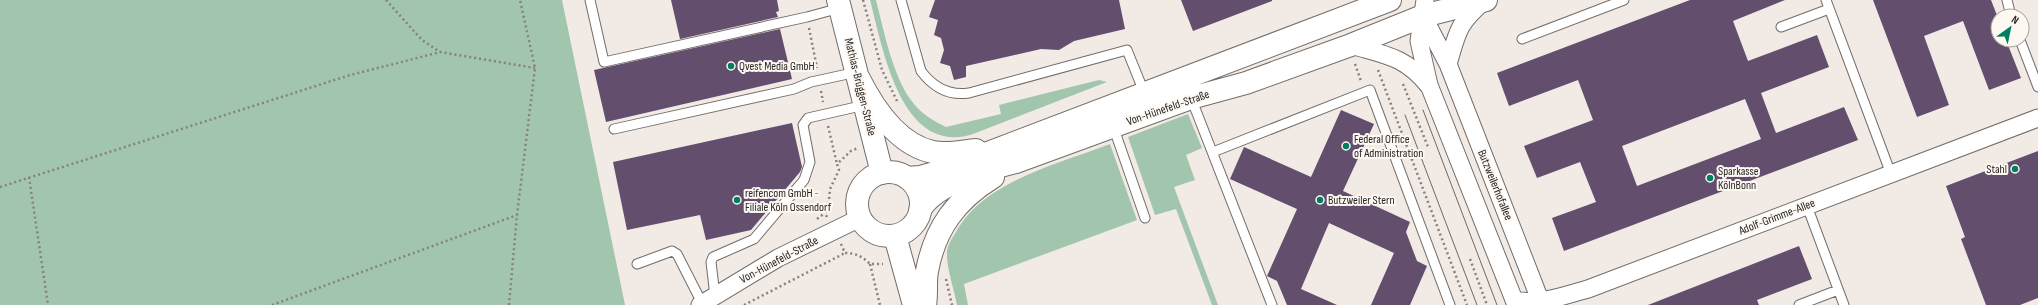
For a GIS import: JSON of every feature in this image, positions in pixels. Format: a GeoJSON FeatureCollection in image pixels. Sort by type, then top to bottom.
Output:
{"type":"FeatureCollection","features":[{"type":"Feature","properties":{"kind":"street","name":"Von-Hünefeld-Straße"},"geometry":{"type":"LineString","coordinates":[[907,178],[930,175],[1144,92],[1390,0]]}},
{"type":"Feature","properties":{"kind":"street","name":"Von-Hünefeld-Straße"},"geometry":{"type":"LineString","coordinates":[[920,210],[925,201],[945,187],[996,167],[1016,162],[1191,98],[1246,82],[1353,55],[1424,8],[1485,0]]}},
{"type":"Feature","properties":{"kind":"street"},"geometry":{"type":"LineString","coordinates":[[1448,64],[1454,39],[1460,25],[1470,13],[1485,0]]}},
{"type":"Feature","properties":{"kind":"street","name":"Mathias-Brüggen-Straße"},"geometry":{"type":"LineString","coordinates":[[840,4],[882,173]]}},
{"type":"Feature","properties":{"kind":"street","name":"Butzweilerhofallee"},"geometry":{"type":"LineString","coordinates":[[1424,8],[1448,64],[1542,304]]}},
{"type":"Feature","properties":{"kind":"street","name":"Butzweilerhofallee"},"geometry":{"type":"LineString","coordinates":[[1424,8],[1419,41],[1429,85],[1515,302]]}},
{"type":"Feature","properties":{"kind":"street","name":"Butzweilerhofallee"},"geometry":{"type":"LineString","coordinates":[[1353,55],[1393,57],[1417,71],[1429,85]]}},
{"type":"Feature","properties":{"kind":"street"},"geometry":{"type":"LineString","coordinates":[[857,74],[873,103],[891,125],[906,139],[926,150],[934,152],[962,152],[984,149],[1030,137]]}},
{"type":"Feature","properties":{"kind":"street","name":"Adolf-Grimme-Allee"},"geometry":{"type":"LineString","coordinates":[[1515,302],[1542,304],[1588,289],[2038,118]]}},
{"type":"Feature","properties":{"kind":"street"},"geometry":{"type":"LineString","coordinates":[[925,305],[926,282],[930,257],[948,216],[971,192],[1016,162]]}},
{"type":"Feature","properties":{"kind":"street"},"geometry":{"type":"LineString","coordinates":[[890,172],[907,178],[915,186],[920,197],[920,210],[916,222],[907,231],[895,236],[885,236],[872,232],[860,218],[857,207],[860,189],[866,182],[882,173],[890,172]]}},
{"type":"Feature","properties":{"kind":"street","name":"Von-Hünefeld-Straße"},"geometry":{"type":"LineString","coordinates":[[705,302],[778,258],[860,218]]}},
{"type":"Feature","properties":{"kind":"street"},"geometry":{"type":"LineString","coordinates":[[895,236],[900,260],[914,305]]}},
{"type":"Feature","properties":{"kind":"lane"},"geometry":{"type":"LineString","coordinates":[[590,0],[604,62],[807,17],[840,4]]}},
{"type":"Feature","properties":{"kind":"lane"},"geometry":{"type":"LineString","coordinates":[[901,0],[921,71],[927,79],[947,92],[958,95],[969,93],[1127,50],[1144,92]]}},
{"type":"Feature","properties":{"kind":"lane"},"geometry":{"type":"LineString","coordinates":[[1522,39],[1624,0]]}},
{"type":"Feature","properties":{"kind":"lane"},"geometry":{"type":"LineString","coordinates":[[1781,27],[1827,4],[1891,174]]}},
{"type":"Feature","properties":{"kind":"lane"},"geometry":{"type":"LineString","coordinates":[[2023,48],[2038,87]]}},
{"type":"Feature","properties":{"kind":"lane"},"geometry":{"type":"LineString","coordinates":[[614,129],[794,88],[811,82],[857,74]]}},
{"type":"Feature","properties":{"kind":"lane"},"geometry":{"type":"LineString","coordinates":[[1213,152],[1370,90],[1450,305]]}},
{"type":"Feature","properties":{"kind":"lane"},"geometry":{"type":"LineString","coordinates":[[1191,98],[1272,305]]}},
{"type":"Feature","properties":{"kind":"lane"},"geometry":{"type":"LineString","coordinates":[[705,302],[713,257],[754,239],[804,180],[810,162],[803,125],[808,118],[865,106]]}},
{"type":"Feature","properties":{"kind":"lane"},"geometry":{"type":"LineString","coordinates":[[1113,126],[1145,218]]}},
{"type":"Feature","properties":{"kind":"lane"},"geometry":{"type":"LineString","coordinates":[[1807,206],[1844,305]]}},
{"type":"Feature","properties":{"kind":"lane"},"geometry":{"type":"LineString","coordinates":[[637,264],[672,251],[677,254],[705,302]]}},
{"type":"Feature","properties":{"kind":"lane"},"geometry":{"type":"LineString","coordinates":[[1799,305],[1838,290]]}},
{"type":"Feature","properties":{"kind":"path"},"geometry":{"type":"LineString","coordinates":[[386,0],[422,40],[440,52]]}},
{"type":"Feature","properties":{"kind":"path"},"geometry":{"type":"LineString","coordinates":[[509,305],[517,215],[535,68],[520,0]]}},
{"type":"Feature","properties":{"kind":"path"},"geometry":{"type":"LineString","coordinates":[[863,0],[882,70],[902,108]]}},
{"type":"Feature","properties":{"kind":"path"},"geometry":{"type":"LineString","coordinates":[[0,187],[347,76],[440,52],[535,68]]}},
{"type":"Feature","properties":{"kind":"path"},"geometry":{"type":"LineString","coordinates":[[1353,55],[1365,92]]}},
{"type":"Feature","properties":{"kind":"path"},"geometry":{"type":"LineString","coordinates":[[1375,62],[1467,305]]}},
{"type":"Feature","properties":{"kind":"path"},"geometry":{"type":"LineString","coordinates":[[1401,82],[1428,147]]}},
{"type":"Feature","properties":{"kind":"path"},"geometry":{"type":"LineString","coordinates":[[29,177],[48,305]]}},
{"type":"Feature","properties":{"kind":"path"},"geometry":{"type":"LineString","coordinates":[[272,305],[517,215]]}},
{"type":"Feature","properties":{"kind":"path"},"geometry":{"type":"LineString","coordinates":[[744,305],[845,253]]}},
{"type":"Feature","properties":{"kind":"path"},"geometry":{"type":"LineString","coordinates":[[1470,259],[1487,305]]}},
{"type":"Feature","properties":{"kind":"path"},"geometry":{"type":"LineString","coordinates":[[870,264],[880,305]]}},
{"type":"Feature","properties":{"kind":"path"},"geometry":{"type":"LineString","coordinates":[[946,277],[952,305]]}},
{"type":"Feature","properties":{"kind":"green space"},"geometry":{"type":"Polygon","coordinates":[[[0,0],[562,0],[625,305],[0,305],[0,0]]]}},
{"type":"Feature","properties":{"kind":"green space"},"geometry":{"type":"Polygon","coordinates":[[[870,0],[876,0],[890,54],[900,82],[907,94],[925,115],[946,127],[1001,114],[999,105],[1099,80],[1107,82],[973,134],[948,137],[928,130],[912,115],[899,94],[881,45],[870,0]]]}},
{"type":"Feature","properties":{"kind":"green space"},"geometry":{"type":"Polygon","coordinates":[[[1188,114],[1202,148],[1186,155],[1195,180],[1174,187],[1218,305],[1212,305],[1176,209],[1155,215],[1128,137],[1188,114]]]}},
{"type":"Feature","properties":{"kind":"green space"},"geometry":{"type":"Polygon","coordinates":[[[1110,144],[1137,220],[964,284],[968,305],[957,305],[949,271],[947,251],[953,237],[969,214],[1003,187],[1024,176],[1110,144]]]}},
{"type":"Feature","properties":{"kind":"building"},"geometry":{"type":"Polygon","coordinates":[[[671,0],[777,0],[779,11],[776,12],[778,17],[680,39],[671,0]]]}},
{"type":"Feature","properties":{"kind":"building"},"geometry":{"type":"Polygon","coordinates":[[[935,0],[1119,0],[1125,29],[1074,41],[1059,50],[1041,49],[966,66],[966,77],[954,80],[950,66],[940,63],[944,50],[941,38],[934,35],[938,20],[929,17],[935,0]]]}},
{"type":"Feature","properties":{"kind":"building"},"geometry":{"type":"Polygon","coordinates":[[[1181,0],[1272,0],[1272,1],[1193,31],[1181,0]]]}},
{"type":"Feature","properties":{"kind":"building"},"geometry":{"type":"Polygon","coordinates":[[[1690,0],[1785,0],[1733,21],[1748,61],[1817,35],[1829,67],[1761,93],[1776,133],[1844,107],[1858,140],[1564,251],[1552,218],[1596,202],[1580,162],[1537,178],[1524,146],[1593,120],[1578,80],[1509,106],[1497,73],[1690,0]],[[1745,99],[1622,146],[1637,186],[1761,139],[1745,99]]]}},
{"type":"Feature","properties":{"kind":"building"},"geometry":{"type":"Polygon","coordinates":[[[1873,0],[1991,0],[1994,8],[1990,8],[1990,48],[2009,48],[2021,78],[1989,90],[1963,21],[1924,36],[1949,105],[1917,117],[1873,0]]]}},
{"type":"Feature","properties":{"kind":"building"},"geometry":{"type":"Polygon","coordinates":[[[780,29],[792,79],[606,122],[594,70],[780,29]]]}},
{"type":"Feature","properties":{"kind":"building","name":"Butzweiler Stern"},"geometry":{"type":"Polygon","coordinates":[[[1341,110],[1374,124],[1343,191],[1410,222],[1406,232],[1417,261],[1427,266],[1410,305],[1371,305],[1394,253],[1329,223],[1301,289],[1337,305],[1287,305],[1277,281],[1267,276],[1297,209],[1230,179],[1244,147],[1311,177],[1341,110]]]}},
{"type":"Feature","properties":{"kind":"building","name":"reifencom GmbH - Filiale Köln Ossendorf"},"geometry":{"type":"Polygon","coordinates":[[[792,123],[802,167],[800,172],[751,230],[706,240],[700,215],[627,230],[613,162],[792,123]]]}},
{"type":"Feature","properties":{"kind":"building"},"geometry":{"type":"Polygon","coordinates":[[[2038,151],[2038,298],[2020,305],[1986,305],[1961,239],[1965,237],[1946,186],[2038,151]]]}},
{"type":"Feature","properties":{"kind":"building"},"geometry":{"type":"Polygon","coordinates":[[[1799,246],[1812,279],[1757,300],[1759,305],[1648,305],[1799,246]]]}},
{"type":"Feature","properties":{"kind":"tram line"},"geometry":{"type":"LineString","coordinates":[[1423,110],[1497,305]]}},
{"type":"Feature","properties":{"kind":"tram line"},"geometry":{"type":"LineString","coordinates":[[1405,115],[1477,305]]}},
{"type":"Feature","properties":{"kind":"place","name":"Qvest Media GmbH"},"geometry":{"type":"Point","coordinates":[731,66]}},
{"type":"Feature","properties":{"kind":"place","name":"Federal Office of Administration"},"geometry":{"type":"Point","coordinates":[1346,146]}},
{"type":"Feature","properties":{"kind":"place","name":"Stahl"},"geometry":{"type":"Point","coordinates":[2015,169]}},
{"type":"Feature","properties":{"kind":"place","name":"Sparkasse KölnBonn"},"geometry":{"type":"Point","coordinates":[1710,178]}},
{"type":"Feature","properties":{"kind":"place","name":"reifencom GmbH - Filiale Köln Ossendorf"},"geometry":{"type":"Point","coordinates":[737,200]}},
{"type":"Feature","properties":{"kind":"place","name":"Butzweiler Stern"},"geometry":{"type":"Point","coordinates":[1320,200]}}]}
